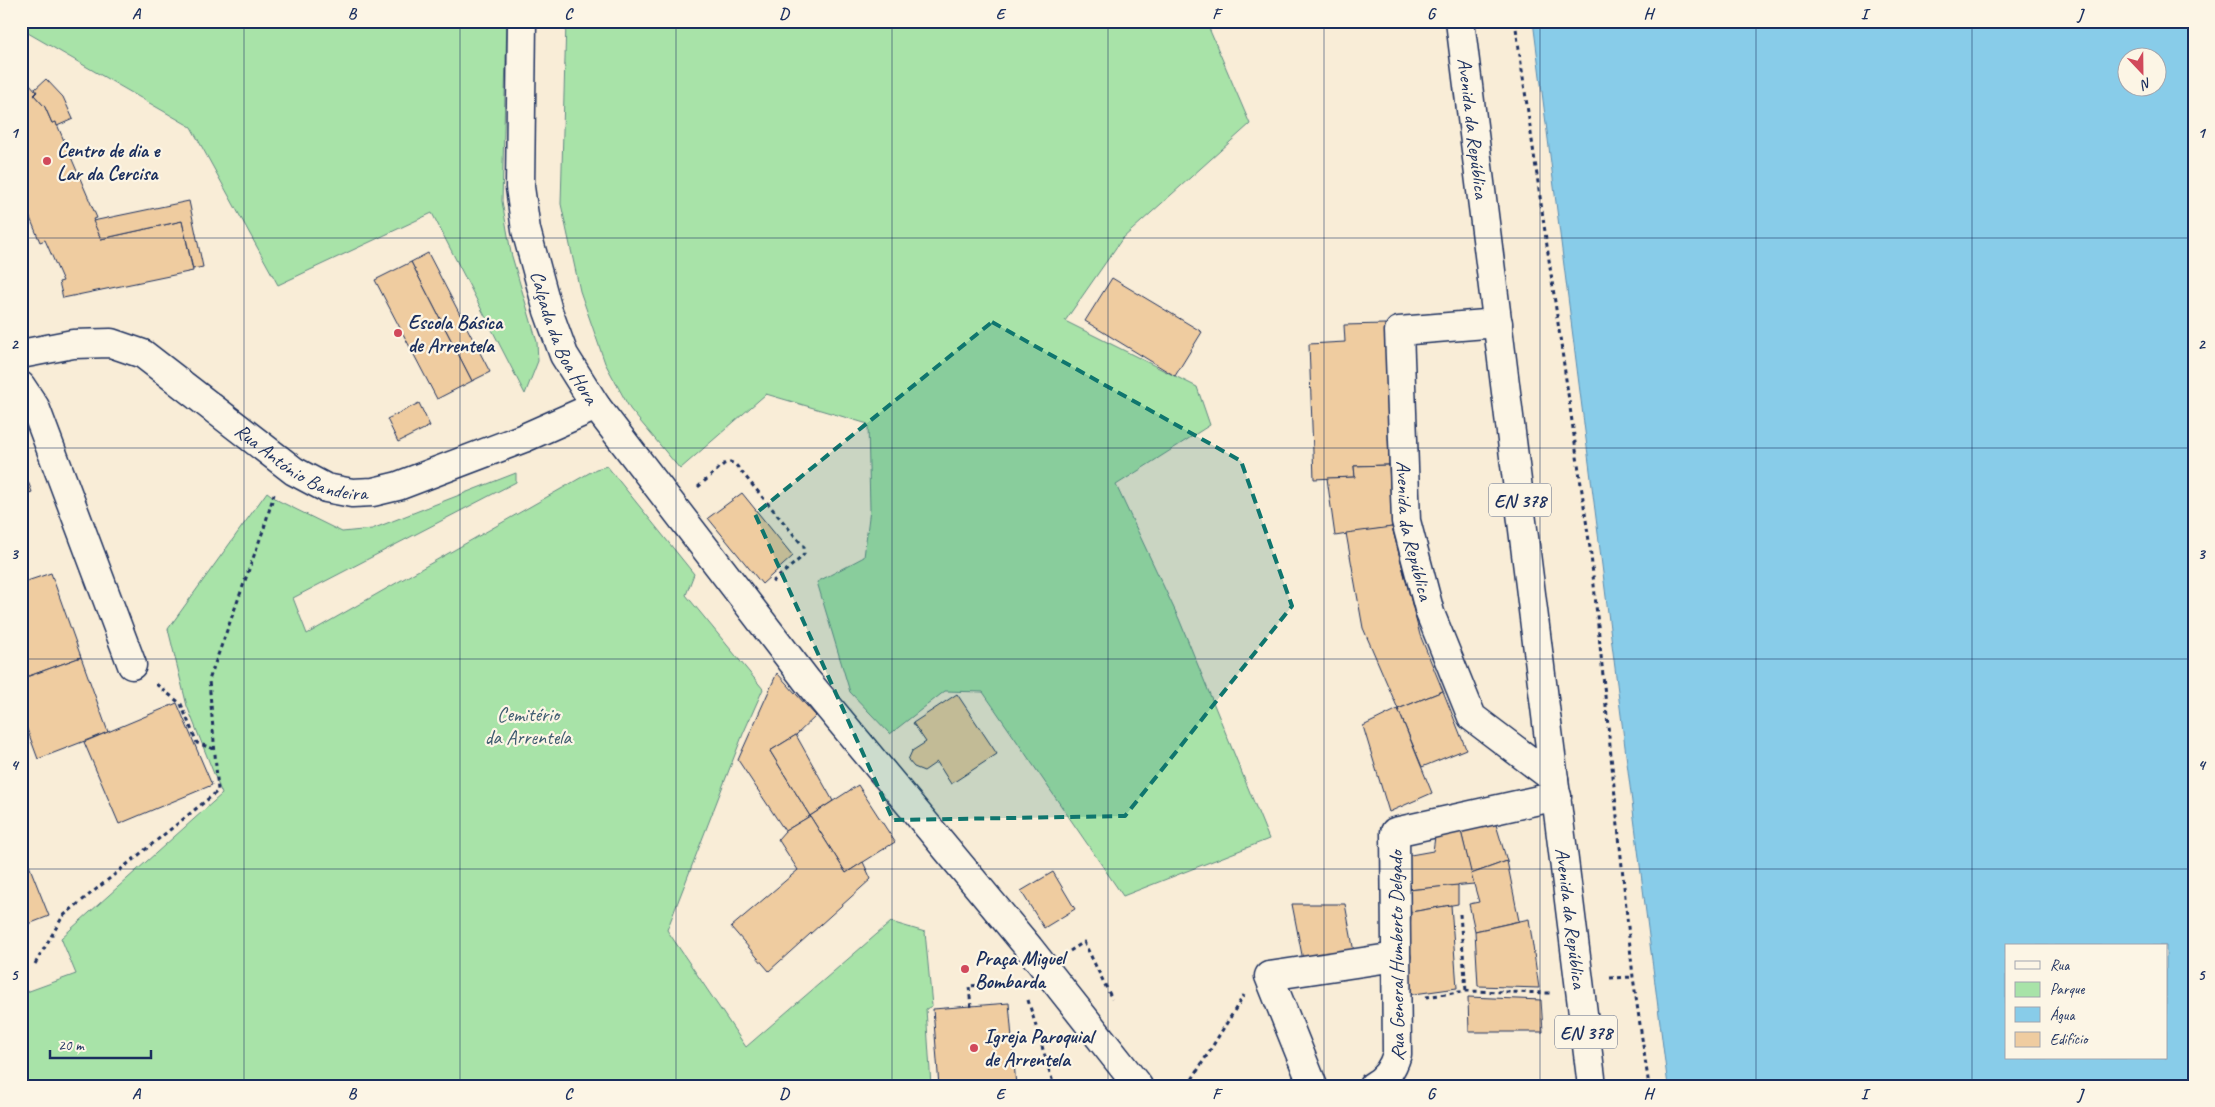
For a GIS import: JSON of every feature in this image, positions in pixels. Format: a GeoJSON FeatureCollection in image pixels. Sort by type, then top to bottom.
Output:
{"type":"FeatureCollection","features":[{"type":"Feature","properties":{"kind":"street","name":"Calçada da Boa Hora"},"geometry":{"type":"LineString","coordinates":[[522,21],[520,187],[526,230],[548,311],[564,355],[596,406],[747,602]]}},
{"type":"Feature","properties":{"kind":"street","name":"Avenida da República"},"geometry":{"type":"LineString","coordinates":[[1460,21],[1592,1086]]}},
{"type":"Feature","properties":{"kind":"street","name":"Avenida da República"},"geometry":{"type":"LineString","coordinates":[[1498,323],[1399,331],[1406,521],[1430,613],[1472,717],[1555,787]]}},
{"type":"Feature","properties":{"kind":"street","name":"Rua António Bandeira"},"geometry":{"type":"LineString","coordinates":[[21,354],[73,344],[111,344],[143,354],[294,471],[326,488],[352,493],[373,492],[398,486],[524,438],[596,406]]}},
{"type":"Feature","properties":{"kind":"street"},"geometry":{"type":"LineString","coordinates":[[21,386],[35,407],[132,665]]}},
{"type":"Feature","properties":{"kind":"street"},"geometry":{"type":"LineString","coordinates":[[747,602],[807,681],[1029,948],[1138,1086]]}},
{"type":"Feature","properties":{"kind":"street","name":"Rua General Humberto Delgado"},"geometry":{"type":"LineString","coordinates":[[1373,1086],[1387,1075],[1394,1064],[1397,1054],[1395,832],[1555,787]]}},
{"type":"Feature","properties":{"kind":"street"},"geometry":{"type":"LineString","coordinates":[[1313,1086],[1269,976],[1396,957]]}},
{"type":"Feature","properties":{"kind":"path"},"geometry":{"type":"LineString","coordinates":[[1514,21],[1591,555],[1633,977],[1649,1086]]}},
{"type":"Feature","properties":{"kind":"path"},"geometry":{"type":"LineString","coordinates":[[674,508],[724,464],[732,463],[804,547],[802,557],[747,602]]}},
{"type":"Feature","properties":{"kind":"path"},"geometry":{"type":"LineString","coordinates":[[35,964],[63,916],[218,791],[209,680],[264,528]]}},
{"type":"Feature","properties":{"kind":"path"},"geometry":{"type":"LineString","coordinates":[[181,704],[197,743],[214,749]]}},
{"type":"Feature","properties":{"kind":"path"},"geometry":{"type":"LineString","coordinates":[[1460,914],[1466,991]]}},
{"type":"Feature","properties":{"kind":"path"},"geometry":{"type":"LineString","coordinates":[[1396,1002],[1466,991],[1548,994],[1580,979]]}},
{"type":"Feature","properties":{"kind":"path"},"geometry":{"type":"LineString","coordinates":[[971,1006],[969,986],[1023,982]]}},
{"type":"Feature","properties":{"kind":"path"},"geometry":{"type":"LineString","coordinates":[[1026,991],[1054,1086]]}},
{"type":"Feature","properties":{"kind":"path"},"geometry":{"type":"LineString","coordinates":[[1188,1086],[1242,997]]}},
{"type":"Feature","properties":{"kind":"highlighted area"},"geometry":{"type":"Polygon","coordinates":[[[992,322],[1241,461],[1292,606],[1125,816],[893,820],[755,514],[992,322]]]}},
{"type":"Feature","properties":{"kind":"green space"},"geometry":{"type":"Polygon","coordinates":[[[21,21],[507,21],[502,201],[511,253],[537,342],[538,361],[525,394],[432,213],[278,285],[191,127],[21,29],[21,21]]]}},
{"type":"Feature","properties":{"kind":"green space"},"geometry":{"type":"Polygon","coordinates":[[[566,21],[1239,21],[1208,26],[1250,124],[1122,239],[1065,321],[1197,387],[1210,425],[1116,485],[1179,619],[1269,839],[1123,896],[983,692],[945,691],[890,734],[850,692],[817,582],[864,557],[870,509],[868,424],[766,394],[680,469],[630,409],[605,363],[580,291],[561,204],[566,21]]]}},
{"type":"Feature","properties":{"kind":"green space","name":"Cemitério da Arrentela"},"geometry":{"type":"Polygon","coordinates":[[[607,466],[694,574],[686,595],[763,689],[743,734],[667,930],[746,1047],[891,922],[925,932],[932,1006],[926,1009],[931,1086],[21,1086],[21,994],[76,974],[61,938],[222,794],[187,706],[168,629],[267,492],[279,501],[342,532],[372,529],[516,473],[516,482],[293,598],[307,634],[596,469],[607,466]]]}},
{"type":"Feature","properties":{"kind":"water"},"geometry":{"type":"Polygon","coordinates":[[[1533,21],[2194,21],[2194,1086],[1668,1086],[1533,21]]]}},
{"type":"Feature","properties":{"kind":"building","name":"Centro de dia e Lar da Cercisa"},"geometry":{"type":"Polygon","coordinates":[[[21,74],[37,92],[34,95],[45,107],[52,123],[56,122],[97,218],[93,219],[101,239],[182,221],[193,271],[63,298],[59,282],[63,281],[45,240],[40,242],[21,196],[21,74]]]}},
{"type":"Feature","properties":{"kind":"building"},"geometry":{"type":"Polygon","coordinates":[[[46,79],[63,97],[73,119],[57,126],[56,122],[52,123],[45,107],[34,95],[37,92],[35,89],[46,79]]]}},
{"type":"Feature","properties":{"kind":"building"},"geometry":{"type":"Polygon","coordinates":[[[189,201],[203,267],[193,269],[182,221],[101,239],[93,221],[189,201]]]}},
{"type":"Feature","properties":{"kind":"building"},"geometry":{"type":"Polygon","coordinates":[[[428,253],[490,372],[472,381],[411,262],[428,253]]]}},
{"type":"Feature","properties":{"kind":"building"},"geometry":{"type":"Polygon","coordinates":[[[411,262],[472,381],[437,399],[375,280],[411,262]]]}},
{"type":"Feature","properties":{"kind":"building"},"geometry":{"type":"Polygon","coordinates":[[[1112,278],[1202,332],[1175,376],[1085,321],[1112,278]]]}},
{"type":"Feature","properties":{"kind":"building"},"geometry":{"type":"Polygon","coordinates":[[[1385,324],[1389,465],[1354,466],[1355,477],[1314,479],[1309,344],[1345,342],[1344,325],[1385,324]]]}},
{"type":"Feature","properties":{"kind":"building"},"geometry":{"type":"Polygon","coordinates":[[[419,403],[430,426],[398,442],[387,419],[419,403]]]}},
{"type":"Feature","properties":{"kind":"building"},"geometry":{"type":"Polygon","coordinates":[[[21,463],[32,492],[21,496],[21,463]]]}},
{"type":"Feature","properties":{"kind":"building"},"geometry":{"type":"Polygon","coordinates":[[[1389,465],[1392,527],[1335,536],[1327,478],[1355,477],[1354,466],[1389,465]]]}},
{"type":"Feature","properties":{"kind":"building"},"geometry":{"type":"Polygon","coordinates":[[[742,493],[793,556],[762,584],[708,518],[742,493]]]}},
{"type":"Feature","properties":{"kind":"building"},"geometry":{"type":"Polygon","coordinates":[[[1392,527],[1420,635],[1443,691],[1398,709],[1363,628],[1346,533],[1392,527]]]}},
{"type":"Feature","properties":{"kind":"building"},"geometry":{"type":"Polygon","coordinates":[[[51,573],[81,657],[21,679],[21,583],[51,573]]]}},
{"type":"Feature","properties":{"kind":"building"},"geometry":{"type":"Polygon","coordinates":[[[81,657],[108,732],[38,759],[21,713],[21,679],[81,657]]]}},
{"type":"Feature","properties":{"kind":"building"},"geometry":{"type":"Polygon","coordinates":[[[777,673],[816,716],[796,735],[770,751],[810,816],[785,831],[738,760],[777,673]]]}},
{"type":"Feature","properties":{"kind":"building"},"geometry":{"type":"Polygon","coordinates":[[[1443,691],[1466,749],[1422,767],[1398,709],[1443,691]]]}},
{"type":"Feature","properties":{"kind":"building"},"geometry":{"type":"Polygon","coordinates":[[[957,694],[997,754],[951,784],[937,762],[924,771],[914,767],[908,760],[912,751],[926,742],[913,723],[957,694]]]}},
{"type":"Feature","properties":{"kind":"building"},"geometry":{"type":"Polygon","coordinates":[[[177,703],[212,785],[119,824],[84,742],[177,703]]]}},
{"type":"Feature","properties":{"kind":"building"},"geometry":{"type":"Polygon","coordinates":[[[1398,709],[1432,793],[1389,812],[1363,726],[1398,709]]]}},
{"type":"Feature","properties":{"kind":"building"},"geometry":{"type":"Polygon","coordinates":[[[796,735],[833,801],[810,816],[770,751],[796,735]]]}},
{"type":"Feature","properties":{"kind":"building"},"geometry":{"type":"Polygon","coordinates":[[[858,785],[895,842],[846,873],[810,816],[858,785]]]}},
{"type":"Feature","properties":{"kind":"building"},"geometry":{"type":"Polygon","coordinates":[[[810,816],[846,873],[863,862],[871,879],[769,971],[731,927],[798,870],[778,839],[785,831],[810,816]]]}},
{"type":"Feature","properties":{"kind":"building"},"geometry":{"type":"Polygon","coordinates":[[[1494,818],[1507,861],[1471,874],[1459,823],[1494,818]]]}},
{"type":"Feature","properties":{"kind":"building"},"geometry":{"type":"Polygon","coordinates":[[[1459,823],[1474,884],[1408,890],[1405,856],[1433,851],[1436,830],[1459,823]]]}},
{"type":"Feature","properties":{"kind":"building"},"geometry":{"type":"Polygon","coordinates":[[[21,845],[49,916],[21,927],[21,845]]]}},
{"type":"Feature","properties":{"kind":"building"},"geometry":{"type":"Polygon","coordinates":[[[1507,861],[1519,921],[1475,931],[1469,904],[1479,902],[1471,874],[1507,861]]]}},
{"type":"Feature","properties":{"kind":"building"},"geometry":{"type":"Polygon","coordinates":[[[1053,872],[1075,909],[1044,928],[1021,891],[1053,872]]]}},
{"type":"Feature","properties":{"kind":"building"},"geometry":{"type":"Polygon","coordinates":[[[1458,885],[1458,904],[1411,912],[1408,890],[1458,885]]]}},
{"type":"Feature","properties":{"kind":"building"},"geometry":{"type":"Polygon","coordinates":[[[1292,904],[1345,904],[1354,952],[1303,960],[1292,904]]]}},
{"type":"Feature","properties":{"kind":"building"},"geometry":{"type":"Polygon","coordinates":[[[1451,905],[1457,988],[1407,995],[1411,912],[1451,905]]]}},
{"type":"Feature","properties":{"kind":"building"},"geometry":{"type":"Polygon","coordinates":[[[1529,919],[1539,988],[1478,986],[1475,931],[1529,919]]]}},
{"type":"Feature","properties":{"kind":"building"},"geometry":{"type":"Polygon","coordinates":[[[1468,997],[1541,1000],[1543,1032],[1469,1032],[1468,997]]]}},
{"type":"Feature","properties":{"kind":"building","name":"Igreja Paroquial de Arrentela"},"geometry":{"type":"Polygon","coordinates":[[[1009,1003],[1016,1086],[939,1086],[933,1009],[1009,1003]]]}},
{"type":"Feature","properties":{"kind":"building"},"geometry":{"type":"Polygon","coordinates":[[[1515,1082],[1550,1083],[1550,1086],[1515,1086],[1515,1082]]]}},
{"type":"Feature","properties":{"kind":"place","name":"Centro de dia e Lar da Cercisa"},"geometry":{"type":"Point","coordinates":[47,161]}},
{"type":"Feature","properties":{"kind":"place","name":"Escola Básica de Arrentela"},"geometry":{"type":"Point","coordinates":[398,333]}},
{"type":"Feature","properties":{"kind":"place","name":"Praça Miguel Bombarda"},"geometry":{"type":"Point","coordinates":[965,969]}},
{"type":"Feature","properties":{"kind":"place","name":"Igreja Paroquial de Arrentela"},"geometry":{"type":"Point","coordinates":[974,1048]}}]}
